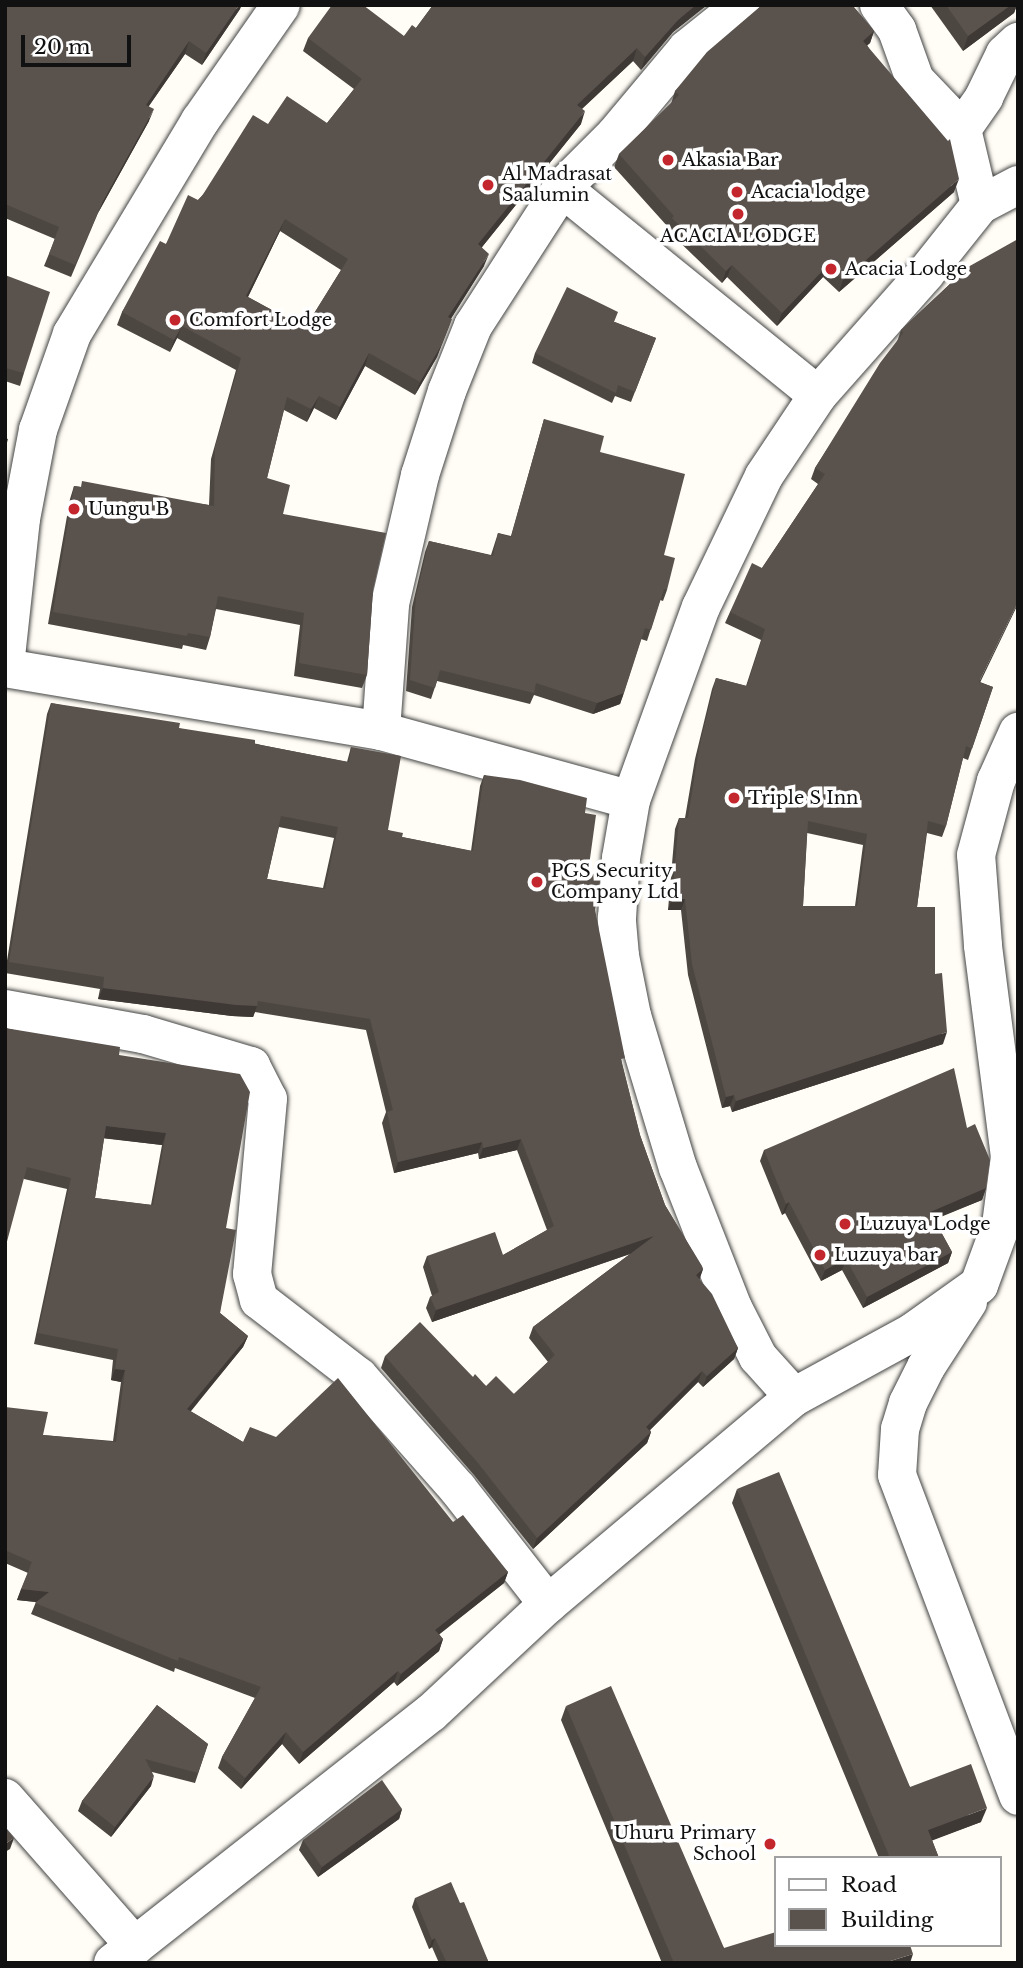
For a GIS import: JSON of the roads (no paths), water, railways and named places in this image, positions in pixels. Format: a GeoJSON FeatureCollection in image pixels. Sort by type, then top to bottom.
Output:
{"type":"FeatureCollection","features":[{"type":"Feature","properties":{"kind":"street"},"geometry":{"type":"LineString","coordinates":[[281,5],[200,121],[72,334],[54,380],[36,443],[21,519],[5,667],[381,731],[631,800]]}},
{"type":"Feature","properties":{"kind":"street"},"geometry":{"type":"LineString","coordinates":[[381,731],[390,604],[420,475],[447,391],[473,326],[562,188],[615,135],[687,49],[742,5]]}},
{"type":"Feature","properties":{"kind":"street"},"geometry":{"type":"LineString","coordinates":[[878,5],[897,30],[915,80],[961,129],[980,205]]}},
{"type":"Feature","properties":{"kind":"street"},"geometry":{"type":"LineString","coordinates":[[961,129],[984,97],[1005,54],[1018,42]]}},
{"type":"Feature","properties":{"kind":"street"},"geometry":{"type":"LineString","coordinates":[[794,1397],[758,1357],[733,1308],[678,1168],[632,1016],[620,956],[617,918],[621,858],[631,800],[701,607],[764,476],[818,395],[925,274],[980,205],[1018,185]]}},
{"type":"Feature","properties":{"kind":"street"},"geometry":{"type":"LineString","coordinates":[[562,188],[818,395]]}},
{"type":"Feature","properties":{"kind":"street"},"geometry":{"type":"LineString","coordinates":[[1018,732],[992,793],[976,855],[983,945],[1010,1157],[1001,1225],[979,1285],[926,1367],[908,1402],[900,1429],[897,1475],[1018,1796]]}},
{"type":"Feature","properties":{"kind":"street"},"geometry":{"type":"LineString","coordinates":[[5,1009],[143,1034],[251,1066],[268,1099],[252,1274],[258,1300],[359,1377],[457,1489],[548,1604]]}},
{"type":"Feature","properties":{"kind":"street"},"geometry":{"type":"LineString","coordinates":[[5,1797],[124,1954],[431,1713],[548,1604],[794,1397],[913,1332],[979,1285]]}},
{"type":"Feature","properties":{"kind":"place","name":"Akasia Bar"},"geometry":{"type":"Point","coordinates":[668,160]}},
{"type":"Feature","properties":{"kind":"place","name":"Al Madrasat Saalumin"},"geometry":{"type":"Point","coordinates":[488,185]}},
{"type":"Feature","properties":{"kind":"place","name":"Acacia lodge"},"geometry":{"type":"Point","coordinates":[737,192]}},
{"type":"Feature","properties":{"kind":"place","name":"ACACIA LODGE"},"geometry":{"type":"Point","coordinates":[738,214]}},
{"type":"Feature","properties":{"kind":"place","name":"Acacia Lodge"},"geometry":{"type":"Point","coordinates":[831,269]}},
{"type":"Feature","properties":{"kind":"place","name":"Comfort Lodge"},"geometry":{"type":"Point","coordinates":[175,320]}},
{"type":"Feature","properties":{"kind":"place","name":"Uungu B"},"geometry":{"type":"Point","coordinates":[74,509]}},
{"type":"Feature","properties":{"kind":"place","name":"Triple S Inn"},"geometry":{"type":"Point","coordinates":[734,798]}},
{"type":"Feature","properties":{"kind":"place","name":"PGS Security Company Ltd"},"geometry":{"type":"Point","coordinates":[537,882]}},
{"type":"Feature","properties":{"kind":"place","name":"Luzuya Lodge"},"geometry":{"type":"Point","coordinates":[845,1224]}},
{"type":"Feature","properties":{"kind":"place","name":"Luzuya bar"},"geometry":{"type":"Point","coordinates":[820,1255]}},
{"type":"Feature","properties":{"kind":"place","name":"Uhuru Primary School"},"geometry":{"type":"Point","coordinates":[770,1844]}}]}
